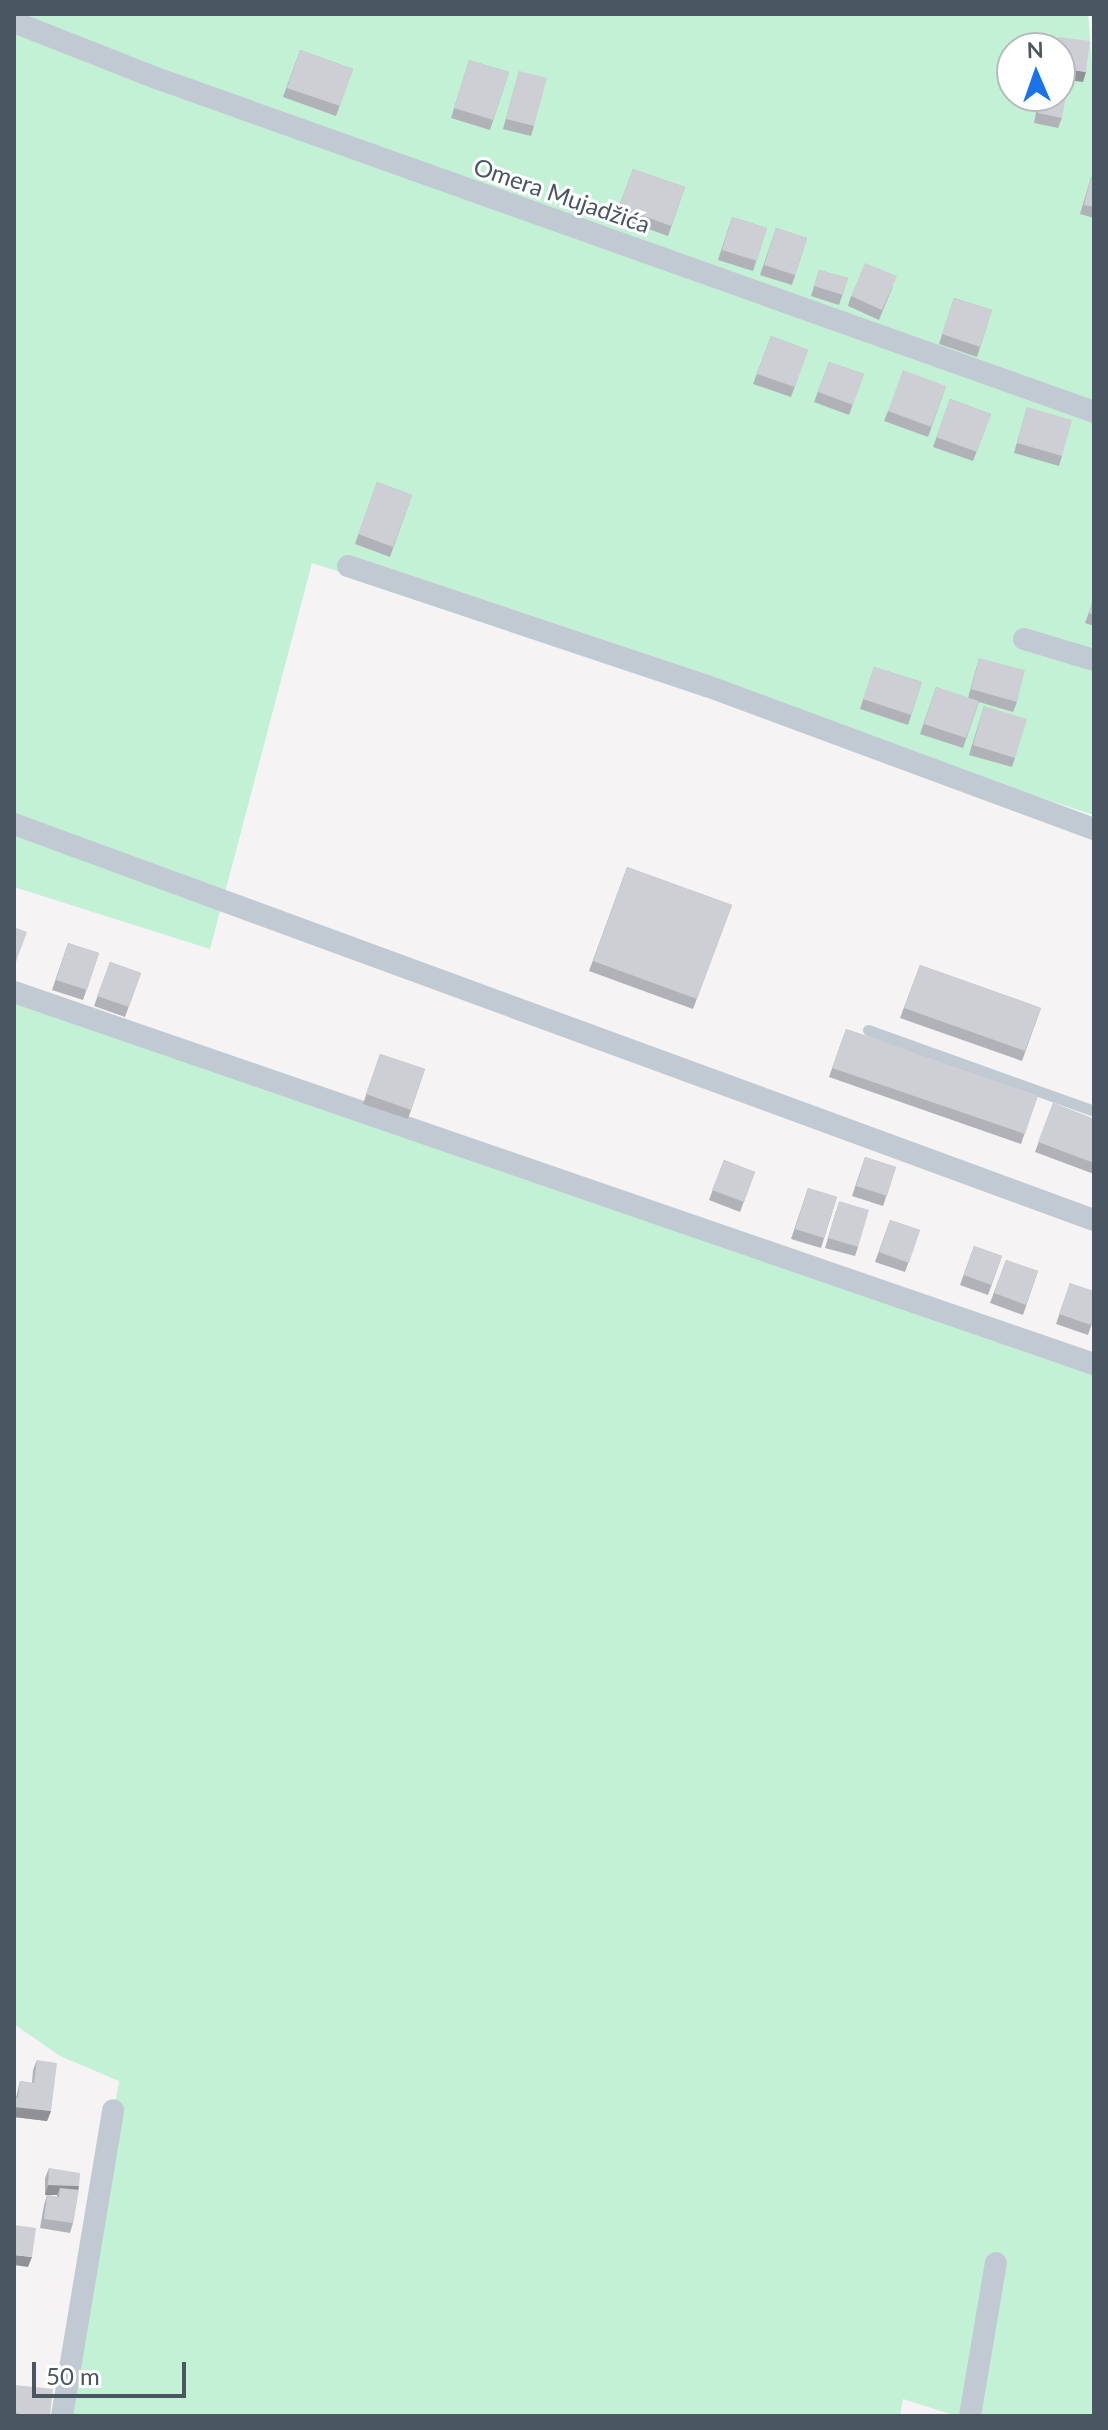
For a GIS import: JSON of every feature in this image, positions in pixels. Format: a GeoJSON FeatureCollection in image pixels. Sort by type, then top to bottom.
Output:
{"type":"FeatureCollection","features":[{"type":"Feature","properties":{"kind":"street","name":"Omera Mujadžića"},"geometry":{"type":"LineString","coordinates":[[14,22],[159,79],[1094,412]]}},
{"type":"Feature","properties":{"kind":"street"},"geometry":{"type":"LineString","coordinates":[[348,566],[707,686],[1094,829]]}},
{"type":"Feature","properties":{"kind":"street"},"geometry":{"type":"LineString","coordinates":[[1024,639],[1094,660]]}},
{"type":"Feature","properties":{"kind":"street"},"geometry":{"type":"LineString","coordinates":[[14,824],[1094,1220]]}},
{"type":"Feature","properties":{"kind":"street"},"geometry":{"type":"LineString","coordinates":[[14,992],[1094,1364]]}},
{"type":"Feature","properties":{"kind":"street"},"geometry":{"type":"LineString","coordinates":[[62,2416],[113,2110]]}},
{"type":"Feature","properties":{"kind":"street"},"geometry":{"type":"LineString","coordinates":[[970,2416],[996,2263]]}},
{"type":"Feature","properties":{"kind":"lane"},"geometry":{"type":"LineString","coordinates":[[868,1030],[1094,1111]]}},
{"type":"Feature","properties":{"kind":"green space"},"geometry":{"type":"Polygon","coordinates":[[[14,14],[1088,14],[1094,90],[1094,815],[312,563],[210,949],[14,887],[14,14]]]}},
{"type":"Feature","properties":{"kind":"green space"},"geometry":{"type":"Polygon","coordinates":[[[14,986],[1094,1364],[1094,2416],[957,2416],[903,2399],[900,2416],[62,2416],[119,2081],[60,2056],[14,2024],[14,986]]]}},
{"type":"Feature","properties":{"kind":"building"},"geometry":{"type":"Polygon","coordinates":[[[1076,39],[1090,41],[1086,72],[1076,70],[1076,39]]]}},
{"type":"Feature","properties":{"kind":"building"},"geometry":{"type":"Polygon","coordinates":[[[300,50],[353,69],[340,106],[287,88],[300,50]]]}},
{"type":"Feature","properties":{"kind":"building"},"geometry":{"type":"Polygon","coordinates":[[[469,60],[509,72],[493,120],[454,108],[469,60]]]}},
{"type":"Feature","properties":{"kind":"building"},"geometry":{"type":"Polygon","coordinates":[[[519,71],[547,78],[534,126],[506,119],[519,71]]]}},
{"type":"Feature","properties":{"kind":"building"},"geometry":{"type":"Polygon","coordinates":[[[1038,112],[1063,112],[1062,118],[1038,112]]]}},
{"type":"Feature","properties":{"kind":"building"},"geometry":{"type":"Polygon","coordinates":[[[633,169],[685,187],[671,226],[619,207],[633,169]]]}},
{"type":"Feature","properties":{"kind":"building"},"geometry":{"type":"Polygon","coordinates":[[[1091,177],[1094,178],[1094,207],[1084,205],[1091,177]]]}},
{"type":"Feature","properties":{"kind":"building"},"geometry":{"type":"Polygon","coordinates":[[[732,217],[767,228],[757,261],[722,250],[732,217]]]}},
{"type":"Feature","properties":{"kind":"building"},"geometry":{"type":"Polygon","coordinates":[[[776,228],[807,238],[795,275],[764,265],[776,228]]]}},
{"type":"Feature","properties":{"kind":"building"},"geometry":{"type":"Polygon","coordinates":[[[865,263],[897,276],[882,310],[851,296],[865,263]]]}},
{"type":"Feature","properties":{"kind":"building"},"geometry":{"type":"Polygon","coordinates":[[[819,270],[848,278],[843,295],[814,286],[819,270]]]}},
{"type":"Feature","properties":{"kind":"building"},"geometry":{"type":"Polygon","coordinates":[[[954,298],[992,310],[980,347],[942,334],[954,298]]]}},
{"type":"Feature","properties":{"kind":"building"},"geometry":{"type":"Polygon","coordinates":[[[771,336],[808,350],[795,387],[757,374],[771,336]]]}},
{"type":"Feature","properties":{"kind":"building"},"geometry":{"type":"Polygon","coordinates":[[[829,362],[864,374],[853,405],[818,392],[829,362]]]}},
{"type":"Feature","properties":{"kind":"building"},"geometry":{"type":"Polygon","coordinates":[[[903,370],[946,386],[931,427],[888,411],[903,370]]]}},
{"type":"Feature","properties":{"kind":"building"},"geometry":{"type":"Polygon","coordinates":[[[950,399],[991,414],[977,452],[936,437],[950,399]]]}},
{"type":"Feature","properties":{"kind":"building"},"geometry":{"type":"Polygon","coordinates":[[[1027,407],[1072,420],[1062,456],[1017,443],[1027,407]]]}},
{"type":"Feature","properties":{"kind":"building"},"geometry":{"type":"Polygon","coordinates":[[[377,482],[412,495],[393,547],[358,534],[377,482]]]}},
{"type":"Feature","properties":{"kind":"building"},"geometry":{"type":"Polygon","coordinates":[[[1094,598],[1094,615],[1089,613],[1094,598]]]}},
{"type":"Feature","properties":{"kind":"building"},"geometry":{"type":"Polygon","coordinates":[[[979,658],[1025,670],[1017,702],[971,689],[979,658]]]}},
{"type":"Feature","properties":{"kind":"building"},"geometry":{"type":"Polygon","coordinates":[[[874,667],[922,682],[911,715],[863,699],[874,667]]]}},
{"type":"Feature","properties":{"kind":"building"},"geometry":{"type":"Polygon","coordinates":[[[936,687],[979,701],[966,738],[924,724],[936,687]]]}},
{"type":"Feature","properties":{"kind":"building"},"geometry":{"type":"Polygon","coordinates":[[[984,706],[1027,719],[1015,758],[973,745],[984,706]]]}},
{"type":"Feature","properties":{"kind":"building"},"geometry":{"type":"Polygon","coordinates":[[[627,867],[732,905],[697,999],[593,961],[627,867]]]}},
{"type":"Feature","properties":{"kind":"building"},"geometry":{"type":"Polygon","coordinates":[[[14,927],[27,932],[14,967],[14,927]]]}},
{"type":"Feature","properties":{"kind":"building"},"geometry":{"type":"Polygon","coordinates":[[[68,943],[99,953],[87,990],[56,980],[68,943]]]}},
{"type":"Feature","properties":{"kind":"building"},"geometry":{"type":"Polygon","coordinates":[[[110,962],[141,973],[129,1007],[97,996],[110,962]]]}},
{"type":"Feature","properties":{"kind":"building"},"geometry":{"type":"Polygon","coordinates":[[[920,965],[1041,1008],[1025,1051],[904,1008],[920,965]]]}},
{"type":"Feature","properties":{"kind":"building"},"geometry":{"type":"Polygon","coordinates":[[[846,1029],[1038,1095],[1025,1134],[832,1068],[846,1029]]]}},
{"type":"Feature","properties":{"kind":"building"},"geometry":{"type":"Polygon","coordinates":[[[380,1054],[425,1069],[411,1110],[366,1094],[380,1054]]]}},
{"type":"Feature","properties":{"kind":"building"},"geometry":{"type":"Polygon","coordinates":[[[1053,1103],[1094,1119],[1094,1163],[1038,1142],[1053,1103]]]}},
{"type":"Feature","properties":{"kind":"building"},"geometry":{"type":"Polygon","coordinates":[[[865,1157],[896,1167],[887,1196],[856,1186],[865,1157]]]}},
{"type":"Feature","properties":{"kind":"building"},"geometry":{"type":"Polygon","coordinates":[[[724,1160],[755,1172],[744,1202],[712,1190],[724,1160]]]}},
{"type":"Feature","properties":{"kind":"building"},"geometry":{"type":"Polygon","coordinates":[[[808,1188],[837,1197],[824,1238],[795,1229],[808,1188]]]}},
{"type":"Feature","properties":{"kind":"building"},"geometry":{"type":"Polygon","coordinates":[[[839,1201],[869,1210],[858,1247],[828,1238],[839,1201]]]}},
{"type":"Feature","properties":{"kind":"building"},"geometry":{"type":"Polygon","coordinates":[[[890,1220],[920,1230],[909,1263],[879,1252],[890,1220]]]}},
{"type":"Feature","properties":{"kind":"building"},"geometry":{"type":"Polygon","coordinates":[[[974,1246],[1002,1256],[991,1285],[964,1275],[974,1246]]]}},
{"type":"Feature","properties":{"kind":"building"},"geometry":{"type":"Polygon","coordinates":[[[1006,1260],[1038,1271],[1026,1305],[994,1293],[1006,1260]]]}},
{"type":"Feature","properties":{"kind":"building"},"geometry":{"type":"Polygon","coordinates":[[[1070,1283],[1094,1291],[1091,1325],[1059,1314],[1070,1283]]]}},
{"type":"Feature","properties":{"kind":"building"},"geometry":{"type":"Polygon","coordinates":[[[37,2060],[57,2063],[51,2111],[14,2107],[20,2081],[34,2083],[37,2060]]]}},
{"type":"Feature","properties":{"kind":"building"},"geometry":{"type":"Polygon","coordinates":[[[49,2168],[80,2173],[79,2186],[48,2185],[49,2168]]]}},
{"type":"Feature","properties":{"kind":"building"},"geometry":{"type":"Polygon","coordinates":[[[60,2188],[79,2190],[73,2223],[44,2219],[47,2195],[59,2197],[60,2188]]]}},
{"type":"Feature","properties":{"kind":"building"},"geometry":{"type":"Polygon","coordinates":[[[14,2225],[36,2228],[32,2257],[14,2255],[14,2225]]]}},
{"type":"Feature","properties":{"kind":"building"},"geometry":{"type":"Polygon","coordinates":[[[14,2385],[53,2389],[50,2416],[14,2413],[14,2385]]]}}]}
